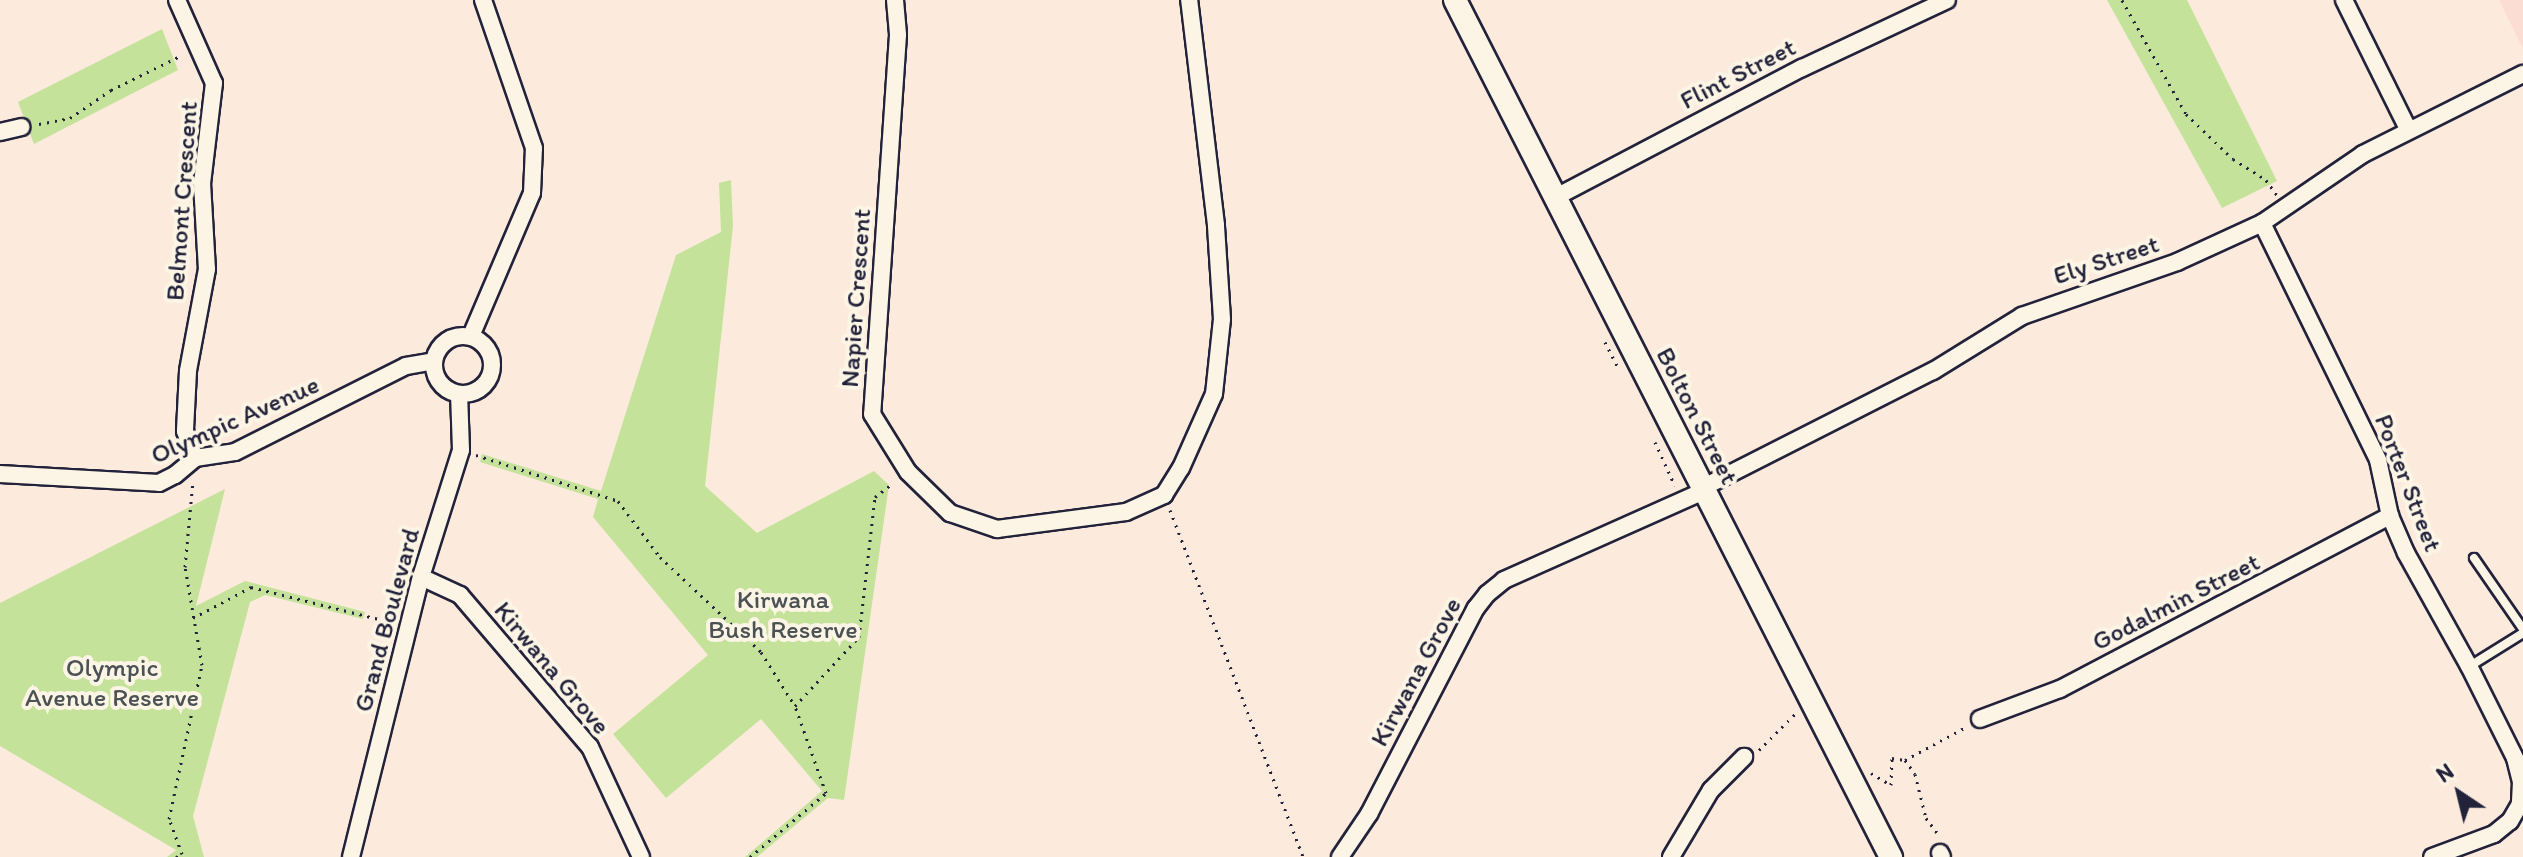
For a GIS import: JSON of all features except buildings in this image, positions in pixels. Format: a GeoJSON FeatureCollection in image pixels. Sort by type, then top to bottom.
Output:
{"type":"FeatureCollection","features":[{"type":"Feature","properties":{"kind":"main road","name":"Bolton Street"},"geometry":{"type":"LineString","coordinates":[[1455,0],[1891,857]]}},
{"type":"Feature","properties":{"kind":"street","name":"Belmont Crescent"},"geometry":{"type":"LineString","coordinates":[[177,0],[214,83],[202,183],[207,269],[188,371],[185,431],[195,458]]}},
{"type":"Feature","properties":{"kind":"street"},"geometry":{"type":"LineString","coordinates":[[471,336],[532,193],[533,178],[534,148],[483,0]]}},
{"type":"Feature","properties":{"kind":"street","name":"Napier Crescent"},"geometry":{"type":"LineString","coordinates":[[895,0],[898,35],[872,414],[908,472],[950,513],[997,529],[1126,512],[1164,495]]}},
{"type":"Feature","properties":{"kind":"street"},"geometry":{"type":"LineString","coordinates":[[1164,495],[1181,468],[1214,394],[1222,319],[1216,225],[1189,0]]}},
{"type":"Feature","properties":{"kind":"street","name":"Flint Street"},"geometry":{"type":"LineString","coordinates":[[1554,198],[1815,61],[1947,0]]}},
{"type":"Feature","properties":{"kind":"street"},"geometry":{"type":"LineString","coordinates":[[2344,0],[2408,129]]}},
{"type":"Feature","properties":{"kind":"street","name":"Ely Street"},"geometry":{"type":"LineString","coordinates":[[1703,490],[1933,371],[2022,316],[2177,262],[2262,223],[2363,154],[2523,74]]}},
{"type":"Feature","properties":{"kind":"street"},"geometry":{"type":"LineString","coordinates":[[0,132],[21,127]]}},
{"type":"Feature","properties":{"kind":"street","name":"Porter Street"},"geometry":{"type":"LineString","coordinates":[[2262,223],[2378,460],[2390,516],[2427,594],[2469,666],[2515,758],[2521,782],[2520,804],[2510,821],[2494,834],[2432,857]]}},
{"type":"Feature","properties":{"kind":"street"},"geometry":{"type":"LineString","coordinates":[[454,336],[471,336],[484,343],[492,356],[493,370],[486,384],[474,392],[459,394],[445,388],[436,376],[433,361],[440,346],[454,336]]}},
{"type":"Feature","properties":{"kind":"street","name":"Olympic Avenue"},"geometry":{"type":"LineString","coordinates":[[0,474],[159,483],[175,475],[195,458],[235,452],[406,366],[433,361]]}},
{"type":"Feature","properties":{"kind":"street","name":"Grand Boulevard"},"geometry":{"type":"LineString","coordinates":[[351,857],[421,577],[461,450],[459,394]]}},
{"type":"Feature","properties":{"kind":"street","name":"Kirwana Grove"},"geometry":{"type":"LineString","coordinates":[[1340,857],[1369,814],[1476,608],[1487,594],[1504,580],[1703,490]]}},
{"type":"Feature","properties":{"kind":"street","name":"Godalmin Street"},"geometry":{"type":"LineString","coordinates":[[1980,719],[2060,689],[2390,516]]}},
{"type":"Feature","properties":{"kind":"street","name":"Kirwana Grove"},"geometry":{"type":"LineString","coordinates":[[421,577],[460,595],[590,747],[641,857]]}},
{"type":"Feature","properties":{"kind":"street"},"geometry":{"type":"LineString","coordinates":[[1671,857],[1711,790],[1744,757]]}},
{"type":"Feature","properties":{"kind":"lane"},"geometry":{"type":"LineString","coordinates":[[2469,666],[2523,631],[2474,558]]}},
{"type":"Feature","properties":{"kind":"path"},"geometry":{"type":"LineString","coordinates":[[2122,0],[2186,114],[2233,159],[2266,180],[2287,207]]}},
{"type":"Feature","properties":{"kind":"path"},"geometry":{"type":"LineString","coordinates":[[21,127],[70,118],[111,90],[200,47]]}},
{"type":"Feature","properties":{"kind":"path"},"geometry":{"type":"LineString","coordinates":[[461,450],[618,501],[660,557],[761,652],[795,706],[826,793],[750,857]]}},
{"type":"Feature","properties":{"kind":"path"},"geometry":{"type":"LineString","coordinates":[[176,857],[182,854],[169,819],[202,665],[185,567],[195,458]]}},
{"type":"Feature","properties":{"kind":"path"},"geometry":{"type":"LineString","coordinates":[[795,706],[859,637],[875,497],[908,472]]}},
{"type":"Feature","properties":{"kind":"path"},"geometry":{"type":"LineString","coordinates":[[1164,495],[1303,857]]}},
{"type":"Feature","properties":{"kind":"path"},"geometry":{"type":"LineString","coordinates":[[193,618],[251,587],[409,627]]}},
{"type":"Feature","properties":{"kind":"path"},"geometry":{"type":"LineString","coordinates":[[1744,757],[1752,755],[1775,736],[1810,699]]}},
{"type":"Feature","properties":{"kind":"path"},"geometry":{"type":"LineString","coordinates":[[1841,762],[1866,770],[1891,785],[1892,758],[1905,760],[1980,719]]}},
{"type":"Feature","properties":{"kind":"path"},"geometry":{"type":"LineString","coordinates":[[1905,760],[1915,774],[1926,818],[1944,841],[1941,855]]}},
{"type":"Feature","properties":{"kind":"shaded area"},"geometry":{"type":"Polygon","coordinates":[[[2499,0],[2523,0],[2523,49],[2499,0]]]}},
{"type":"Feature","properties":{"kind":"green space"},"geometry":{"type":"Polygon","coordinates":[[[2107,0],[2187,0],[2277,181],[2222,208],[2107,0]]]}},
{"type":"Feature","properties":{"kind":"green space"},"geometry":{"type":"Polygon","coordinates":[[[162,29],[178,70],[34,144],[18,102],[162,29]]]}},
{"type":"Feature","properties":{"kind":"green space","name":"Kirwana Bush Reserve"},"geometry":{"type":"Polygon","coordinates":[[[731,180],[733,226],[705,486],[757,533],[874,471],[889,485],[844,800],[828,798],[757,857],[745,857],[822,791],[761,719],[666,798],[613,734],[708,655],[593,517],[598,499],[480,462],[482,454],[601,491],[676,255],[721,232],[719,183],[731,180]]]}},
{"type":"Feature","properties":{"kind":"green space","name":"Olympic Avenue Reserve"},"geometry":{"type":"Polygon","coordinates":[[[225,489],[196,606],[245,581],[365,612],[363,619],[265,595],[250,602],[193,816],[204,857],[167,857],[176,850],[0,746],[0,603],[225,489]]]}}]}
